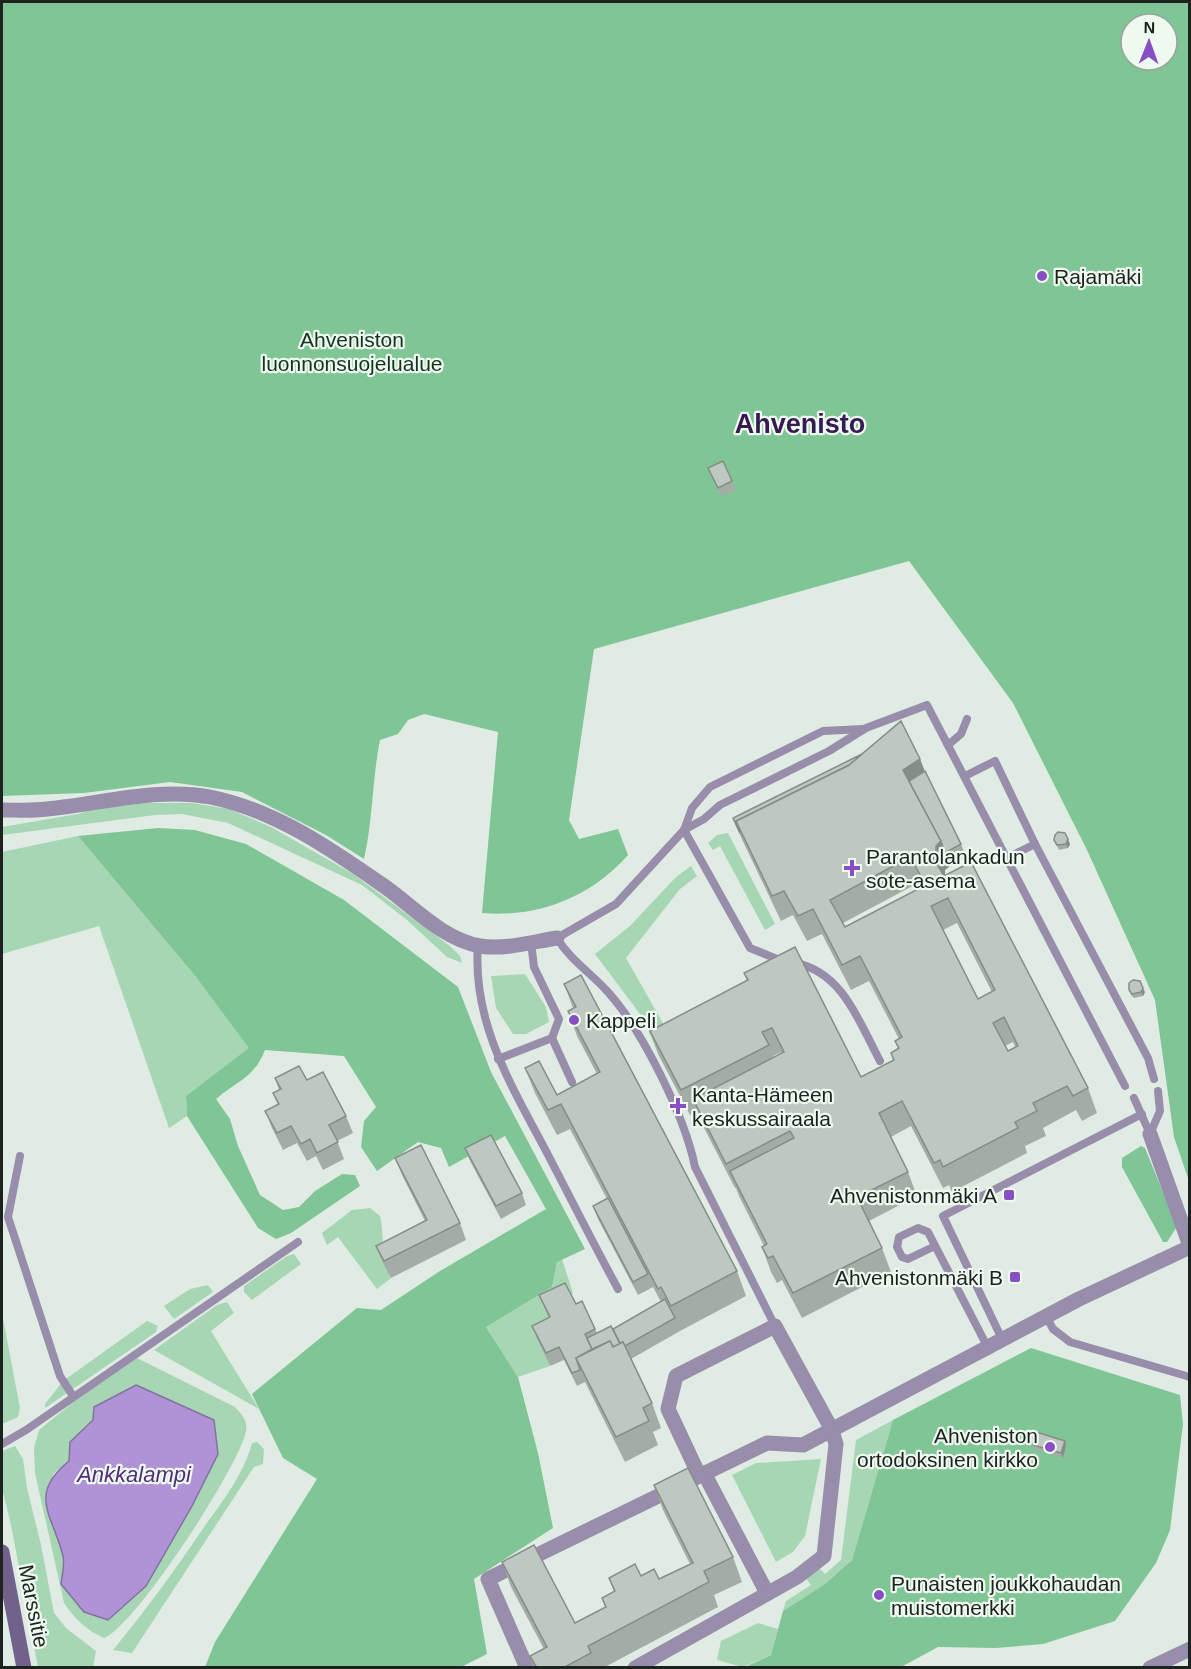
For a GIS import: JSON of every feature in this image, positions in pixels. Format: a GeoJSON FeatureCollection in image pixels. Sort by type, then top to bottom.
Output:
{"type":"FeatureCollection","features":[{"type":"Feature","properties":{"kind":"main road","name":"Marssitie"},"geometry":{"type":"LineString","coordinates":[[2,1552],[24,1668]]}},
{"type":"Feature","properties":{"kind":"street"},"geometry":{"type":"LineString","coordinates":[[2,810],[46,809],[175,794],[210,798],[265,814],[314,839],[386,887],[448,934],[478,945],[494,947],[557,938]]}},
{"type":"Feature","properties":{"kind":"street"},"geometry":{"type":"LineString","coordinates":[[527,1668],[488,1579],[767,1443],[803,1445],[987,1346],[1190,1246],[1150,1134]]}},
{"type":"Feature","properties":{"kind":"street"},"geometry":{"type":"LineString","coordinates":[[634,1668],[797,1577],[824,1556],[836,1444],[831,1428],[775,1326],[676,1376],[668,1409],[767,1593]]}},
{"type":"Feature","properties":{"kind":"street"},"geometry":{"type":"LineString","coordinates":[[1160,1666],[1190,1649]]}},
{"type":"Feature","properties":{"kind":"lane"},"geometry":{"type":"LineString","coordinates":[[775,1326],[695,1167],[689,1138],[635,1027],[607,991],[563,949],[557,938],[616,904],[684,830],[704,819],[720,805],[829,751],[866,728],[927,705],[1125,1086]]}},
{"type":"Feature","properties":{"kind":"lane"},"geometry":{"type":"LineString","coordinates":[[948,745],[961,734],[967,719]]}},
{"type":"Feature","properties":{"kind":"lane"},"geometry":{"type":"LineString","coordinates":[[866,728],[823,731],[710,788],[692,807],[684,830],[750,948],[777,960],[813,967],[824,974],[841,990],[880,1061]]}},
{"type":"Feature","properties":{"kind":"lane"},"geometry":{"type":"LineString","coordinates":[[965,776],[995,761],[1035,844],[1148,1058],[1154,1079]]}},
{"type":"Feature","properties":{"kind":"lane"},"geometry":{"type":"LineString","coordinates":[[1007,858],[1035,844]]}},
{"type":"Feature","properties":{"kind":"lane"},"geometry":{"type":"LineString","coordinates":[[531,942],[534,967],[559,1019],[552,1038],[572,1082]]}},
{"type":"Feature","properties":{"kind":"lane"},"geometry":{"type":"LineString","coordinates":[[478,945],[476,970],[478,996],[498,1059],[618,1289]]}},
{"type":"Feature","properties":{"kind":"lane"},"geometry":{"type":"LineString","coordinates":[[498,1059],[552,1038]]}},
{"type":"Feature","properties":{"kind":"lane"},"geometry":{"type":"LineString","coordinates":[[1150,1134],[1160,1111],[1158,1091]]}},
{"type":"Feature","properties":{"kind":"lane"},"geometry":{"type":"LineString","coordinates":[[1134,1098],[1150,1134]]}},
{"type":"Feature","properties":{"kind":"lane"},"geometry":{"type":"LineString","coordinates":[[1002,1339],[943,1216],[1142,1114]]}},
{"type":"Feature","properties":{"kind":"lane"},"geometry":{"type":"LineString","coordinates":[[20,1156],[8,1217],[60,1376],[73,1396]]}},
{"type":"Feature","properties":{"kind":"lane"},"geometry":{"type":"LineString","coordinates":[[935,1246],[908,1259],[902,1257],[897,1247],[899,1237],[918,1228],[928,1232],[987,1346]]}},
{"type":"Feature","properties":{"kind":"lane"},"geometry":{"type":"LineString","coordinates":[[2,1444],[26,1430],[298,1242]]}},
{"type":"Feature","properties":{"kind":"lane"},"geometry":{"type":"LineString","coordinates":[[1046,1316],[1053,1329],[1070,1342],[1190,1377]]}},
{"type":"Feature","properties":{"kind":"green space","name":"Ahveniston luonnonsuojelualue"},"geometry":{"type":"Polygon","coordinates":[[[2,2],[1189,2],[1189,1181],[1174,1137],[1155,1000],[1087,850],[1013,703],[909,561],[594,649],[569,820],[579,839],[618,829],[628,855],[613,870],[580,893],[543,908],[503,914],[482,913],[498,732],[424,714],[408,720],[398,734],[380,740],[364,859],[326,835],[242,792],[170,782],[84,793],[2,796],[2,2]]]}},
{"type":"Feature","properties":{"kind":"green space"},"geometry":{"type":"Polygon","coordinates":[[[142,803],[192,803],[229,809],[271,827],[353,874],[450,946],[460,956],[462,963],[447,957],[407,920],[362,885],[228,823],[182,814],[155,815],[2,835],[2,827],[95,809],[142,803]]]}},
{"type":"Feature","properties":{"kind":"green space"},"geometry":{"type":"Polygon","coordinates":[[[158,828],[195,830],[246,844],[344,900],[458,987],[491,1072],[585,1249],[557,1262],[552,1287],[486,1327],[518,1377],[538,1453],[553,1528],[474,1579],[487,1654],[461,1667],[205,1667],[215,1642],[317,1479],[283,1458],[252,1394],[357,1308],[381,1310],[440,1271],[546,1209],[505,1136],[449,1167],[441,1148],[418,1142],[377,1171],[361,1147],[364,1121],[376,1107],[344,1056],[265,1050],[256,1067],[245,1078],[216,1099],[230,1119],[238,1146],[260,1195],[283,1210],[299,1207],[315,1191],[342,1174],[355,1175],[360,1186],[291,1233],[276,1239],[258,1228],[187,1116],[186,1096],[249,1048],[196,977],[78,836],[158,828]]]}},
{"type":"Feature","properties":{"kind":"green space"},"geometry":{"type":"Polygon","coordinates":[[[728,833],[775,924],[765,930],[720,846],[713,850],[708,843],[717,835],[728,833]]]}},
{"type":"Feature","properties":{"kind":"green space"},"geometry":{"type":"Polygon","coordinates":[[[78,836],[196,977],[250,1048],[186,1096],[187,1116],[169,1128],[99,926],[2,954],[2,852],[78,836]]]}},
{"type":"Feature","properties":{"kind":"green space"},"geometry":{"type":"Polygon","coordinates":[[[691,866],[697,876],[680,889],[626,958],[668,1032],[732,1018],[659,1056],[643,1018],[595,954],[630,926],[676,877],[691,866]]]}},
{"type":"Feature","properties":{"kind":"green space"},"geometry":{"type":"Polygon","coordinates":[[[525,974],[546,1007],[549,1022],[526,1034],[513,1034],[496,1008],[491,976],[525,974]]]}},
{"type":"Feature","properties":{"kind":"green space"},"geometry":{"type":"Polygon","coordinates":[[[1141,1146],[1145,1148],[1175,1222],[1176,1228],[1167,1242],[1163,1242],[1122,1167],[1122,1158],[1141,1146]]]}},
{"type":"Feature","properties":{"kind":"green space"},"geometry":{"type":"Polygon","coordinates":[[[370,1208],[380,1216],[385,1263],[391,1278],[377,1289],[338,1237],[327,1245],[322,1233],[352,1210],[370,1208]]]}},
{"type":"Feature","properties":{"kind":"green space"},"geometry":{"type":"Polygon","coordinates":[[[294,1254],[301,1264],[252,1300],[244,1292],[244,1286],[287,1256],[294,1254]]]}},
{"type":"Feature","properties":{"kind":"green space"},"geometry":{"type":"Polygon","coordinates":[[[562,1259],[573,1293],[555,1330],[537,1339],[550,1366],[518,1377],[486,1327],[552,1287],[557,1262],[562,1259]]]}},
{"type":"Feature","properties":{"kind":"green space"},"geometry":{"type":"Polygon","coordinates":[[[208,1285],[213,1292],[174,1319],[164,1306],[190,1289],[208,1285]]]}},
{"type":"Feature","properties":{"kind":"green space"},"geometry":{"type":"Polygon","coordinates":[[[227,1302],[234,1313],[211,1331],[259,1409],[154,1350],[217,1305],[227,1302]]]}},
{"type":"Feature","properties":{"kind":"green space"},"geometry":{"type":"Polygon","coordinates":[[[2,1313],[20,1408],[18,1417],[2,1424],[2,1313]]]}},
{"type":"Feature","properties":{"kind":"green space"},"geometry":{"type":"Polygon","coordinates":[[[147,1321],[158,1326],[156,1332],[45,1408],[45,1404],[63,1381],[147,1321]]]}},
{"type":"Feature","properties":{"kind":"green space"},"geometry":{"type":"Polygon","coordinates":[[[1031,1348],[1180,1395],[1183,1424],[1170,1530],[1156,1563],[1115,1621],[1043,1644],[996,1648],[938,1647],[901,1667],[743,1668],[771,1655],[783,1611],[825,1584],[852,1560],[893,1420],[1031,1348]]]}},
{"type":"Feature","properties":{"kind":"green space"},"geometry":{"type":"Polygon","coordinates":[[[137,1358],[235,1407],[246,1424],[246,1431],[239,1449],[207,1509],[161,1577],[138,1606],[119,1627],[104,1638],[81,1624],[64,1603],[35,1473],[34,1448],[39,1430],[77,1399],[137,1358]],[[136,1386],[94,1407],[93,1420],[70,1442],[69,1461],[53,1474],[64,1559],[61,1584],[84,1612],[108,1620],[146,1586],[218,1454],[136,1386]]]}},
{"type":"Feature","properties":{"kind":"green space"},"geometry":{"type":"Polygon","coordinates":[[[893,1420],[852,1560],[825,1584],[783,1611],[786,1601],[811,1585],[805,1577],[818,1567],[825,1574],[841,1560],[856,1440],[893,1420]]]}},
{"type":"Feature","properties":{"kind":"green space"},"geometry":{"type":"Polygon","coordinates":[[[257,1442],[264,1449],[263,1464],[254,1467],[132,1653],[113,1650],[160,1590],[225,1498],[244,1466],[252,1443],[257,1442]]]}},
{"type":"Feature","properties":{"kind":"green space"},"geometry":{"type":"Polygon","coordinates":[[[15,1446],[23,1459],[27,1488],[54,1613],[66,1628],[96,1651],[93,1667],[38,1667],[2,1488],[2,1451],[15,1446]]]}},
{"type":"Feature","properties":{"kind":"green space"},"geometry":{"type":"Polygon","coordinates":[[[821,1459],[805,1536],[793,1552],[776,1562],[732,1475],[756,1463],[821,1459]]]}},
{"type":"Feature","properties":{"kind":"green space"},"geometry":{"type":"Polygon","coordinates":[[[758,1623],[778,1629],[771,1655],[743,1667],[717,1660],[721,1641],[758,1623]]]}},
{"type":"Feature","properties":{"kind":"water","name":"Ankkalampi"},"geometry":{"type":"Polygon","coordinates":[[[136,1385],[214,1420],[218,1454],[192,1506],[146,1586],[108,1620],[84,1612],[61,1584],[64,1559],[49,1517],[46,1495],[49,1484],[56,1473],[69,1461],[70,1442],[93,1420],[94,1407],[136,1385]]]}},
{"type":"Feature","properties":{"kind":"building"},"geometry":{"type":"Polygon","coordinates":[[[723,461],[732,481],[718,488],[708,468],[723,461]]]}},
{"type":"Feature","properties":{"kind":"building"},"geometry":{"type":"Polygon","coordinates":[[[901,721],[920,759],[903,770],[941,841],[936,846],[936,853],[932,856],[944,876],[971,862],[1088,1088],[1073,1096],[1067,1086],[1033,1103],[1037,1111],[1015,1122],[1018,1128],[943,1167],[940,1160],[934,1163],[902,1101],[879,1113],[908,1172],[857,1197],[882,1248],[793,1293],[773,1256],[768,1258],[762,1247],[767,1244],[730,1171],[794,1138],[790,1131],[726,1164],[693,1099],[784,1052],[772,1028],[762,1032],[769,1045],[681,1090],[650,1031],[748,980],[744,973],[795,947],[861,1077],[894,1060],[891,1053],[899,1048],[895,1041],[902,1037],[860,956],[842,965],[813,909],[798,916],[784,891],[772,896],[736,821],[849,765],[901,721]],[[910,857],[830,900],[845,927],[926,885],[910,857]],[[948,898],[931,906],[978,999],[995,990],[948,898]],[[1004,1017],[993,1023],[1008,1051],[1018,1046],[1004,1017]]]}},
{"type":"Feature","properties":{"kind":"building"},"geometry":{"type":"Polygon","coordinates":[[[862,754],[849,765],[736,821],[740,833],[733,818],[862,754]]]}},
{"type":"Feature","properties":{"kind":"building"},"geometry":{"type":"Polygon","coordinates":[[[925,771],[961,844],[945,853],[909,781],[925,771]]]}},
{"type":"Feature","properties":{"kind":"building"},"geometry":{"type":"Polygon","coordinates":[[[1058,832],[1065,833],[1068,839],[1066,844],[1057,845],[1054,840],[1058,832]]]}},
{"type":"Feature","properties":{"kind":"building"},"geometry":{"type":"Polygon","coordinates":[[[581,975],[737,1271],[671,1306],[661,1287],[658,1289],[561,1104],[548,1110],[525,1068],[539,1061],[557,1095],[600,1072],[568,1011],[576,1007],[564,984],[581,975]]]}},
{"type":"Feature","properties":{"kind":"building"},"geometry":{"type":"Polygon","coordinates":[[[1133,980],[1140,981],[1143,988],[1141,992],[1132,994],[1129,990],[1129,983],[1133,980]]]}},
{"type":"Feature","properties":{"kind":"building"},"geometry":{"type":"Polygon","coordinates":[[[299,1066],[307,1080],[323,1072],[346,1116],[329,1125],[338,1142],[317,1153],[310,1139],[301,1144],[291,1126],[277,1133],[265,1111],[279,1104],[273,1093],[281,1089],[275,1078],[299,1066]]]}},
{"type":"Feature","properties":{"kind":"building"},"geometry":{"type":"Polygon","coordinates":[[[491,1135],[522,1193],[496,1206],[465,1148],[491,1135]]]}},
{"type":"Feature","properties":{"kind":"building"},"geometry":{"type":"Polygon","coordinates":[[[421,1145],[460,1223],[384,1261],[376,1246],[427,1220],[395,1158],[421,1145]]]}},
{"type":"Feature","properties":{"kind":"building"},"geometry":{"type":"Polygon","coordinates":[[[608,1198],[648,1274],[633,1282],[593,1206],[608,1198]]]}},
{"type":"Feature","properties":{"kind":"building"},"geometry":{"type":"Polygon","coordinates":[[[565,1283],[576,1304],[582,1301],[595,1329],[585,1334],[592,1349],[576,1358],[580,1370],[572,1373],[559,1347],[546,1353],[532,1326],[550,1317],[539,1295],[565,1283]]]}},
{"type":"Feature","properties":{"kind":"building"},"geometry":{"type":"Polygon","coordinates":[[[665,1299],[675,1318],[625,1346],[623,1342],[620,1343],[613,1329],[665,1299]]]}},
{"type":"Feature","properties":{"kind":"building"},"geometry":{"type":"Polygon","coordinates":[[[611,1326],[620,1344],[613,1347],[610,1341],[592,1349],[587,1338],[611,1326]]]}},
{"type":"Feature","properties":{"kind":"building"},"geometry":{"type":"Polygon","coordinates":[[[610,1341],[613,1347],[623,1342],[652,1403],[643,1408],[649,1421],[616,1437],[576,1358],[610,1341]]]}},
{"type":"Feature","properties":{"kind":"building","name":"Ahveniston ortodoksinen kirkko"},"geometry":{"type":"Polygon","coordinates":[[[1036,1432],[1065,1441],[1061,1453],[1033,1445],[1036,1432]]]}},
{"type":"Feature","properties":{"kind":"building"},"geometry":{"type":"Polygon","coordinates":[[[688,1468],[733,1557],[704,1571],[709,1582],[588,1646],[591,1653],[563,1668],[537,1668],[530,1656],[547,1647],[502,1562],[534,1545],[575,1623],[606,1607],[602,1598],[615,1591],[609,1578],[635,1564],[641,1576],[654,1569],[659,1579],[693,1563],[654,1485],[688,1468]]]}},
{"type":"Feature","properties":{"kind":"place","name":"Rajamäki"},"geometry":{"type":"Point","coordinates":[1042,276]}},
{"type":"Feature","properties":{"kind":"place","name":"Parantolankadun sote-asema"},"geometry":{"type":"Point","coordinates":[852,868]}},
{"type":"Feature","properties":{"kind":"place","name":"Kappeli"},"geometry":{"type":"Point","coordinates":[574,1020]}},
{"type":"Feature","properties":{"kind":"place","name":"Kanta-Hämeen keskussairaala"},"geometry":{"type":"Point","coordinates":[678,1106]}},
{"type":"Feature","properties":{"kind":"place","name":"Ahvenistonmäki A"},"geometry":{"type":"Point","coordinates":[1009,1195]}},
{"type":"Feature","properties":{"kind":"place","name":"Ahvenistonmäki B"},"geometry":{"type":"Point","coordinates":[1015,1277]}},
{"type":"Feature","properties":{"kind":"place","name":"Ahveniston ortodoksinen kirkko"},"geometry":{"type":"Point","coordinates":[1050,1447]}},
{"type":"Feature","properties":{"kind":"place","name":"Punaisten joukkohaudan muistomerkki"},"geometry":{"type":"Point","coordinates":[879,1595]}},
{"type":"Feature","properties":{"kind":"district","name":"Ahvenisto"},"geometry":{"type":"Point","coordinates":[800,424]}}]}
